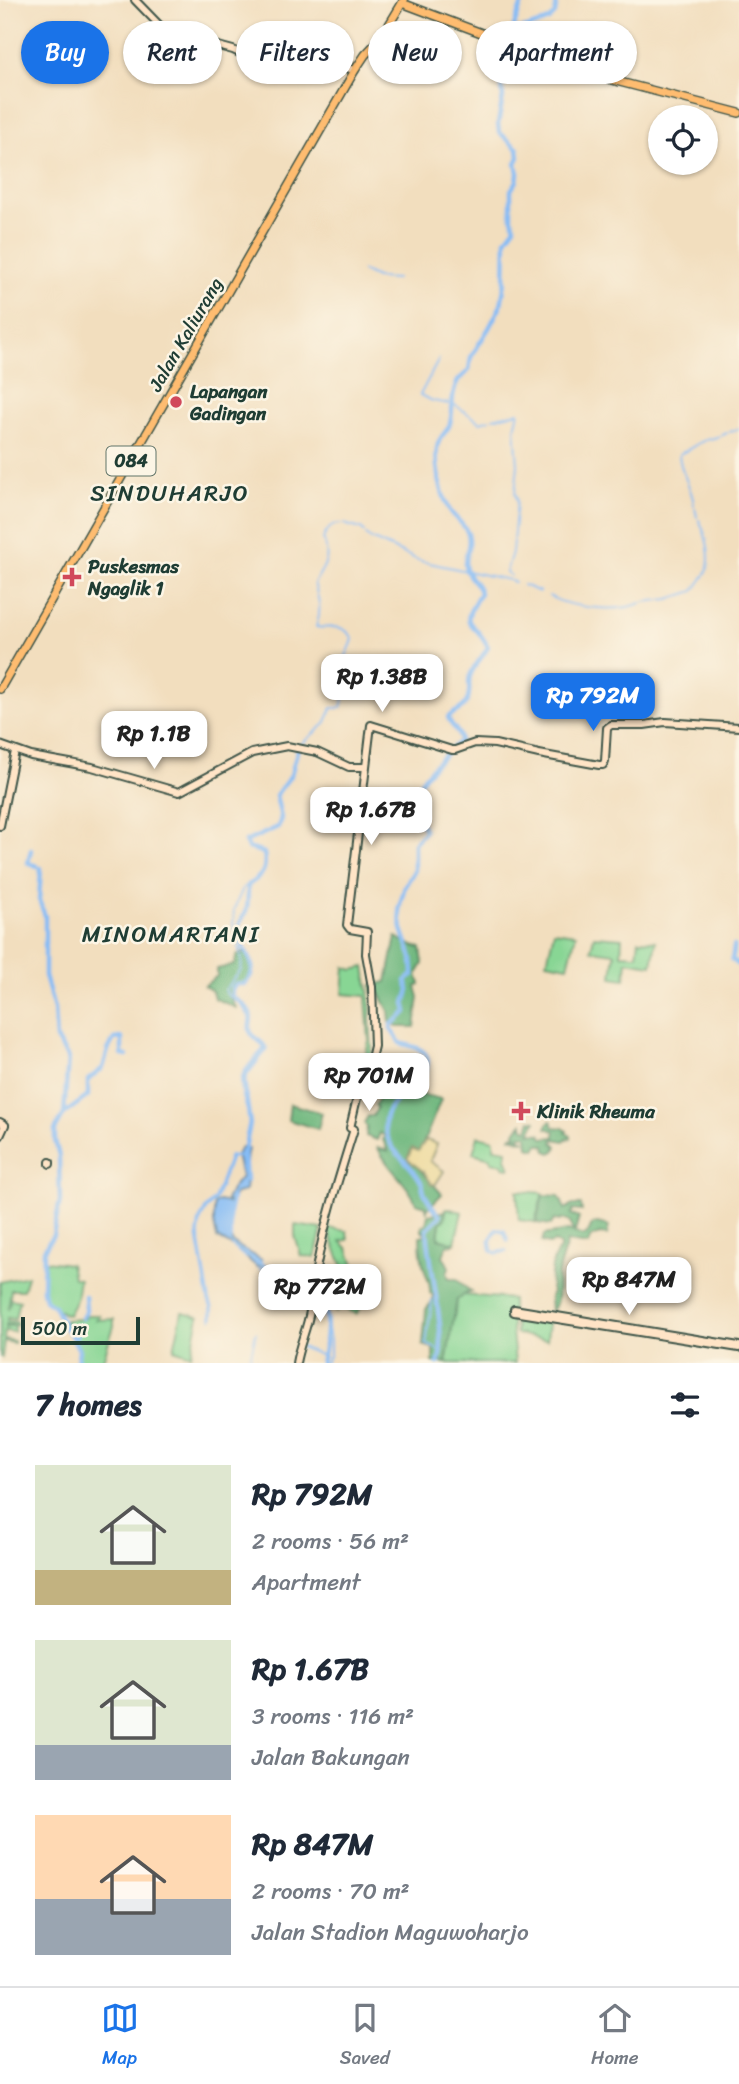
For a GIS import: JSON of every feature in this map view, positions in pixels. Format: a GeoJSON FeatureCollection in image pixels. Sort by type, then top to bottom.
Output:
{"type":"FeatureCollection","features":[{"type":"Feature","properties":{"kind":"main road"},"geometry":{"type":"LineString","coordinates":[[135,0],[162,29],[233,50],[258,61],[334,65],[355,70]]}},
{"type":"Feature","properties":{"kind":"main road"},"geometry":{"type":"LineString","coordinates":[[403,2],[508,42],[527,46],[593,75],[739,113]]}},
{"type":"Feature","properties":{"kind":"main road","name":"Jalan Kaliurang"},"geometry":{"type":"LineString","coordinates":[[0,689],[355,70],[381,38],[403,2]]}},
{"type":"Feature","properties":{"kind":"main road"},"geometry":{"type":"LineString","coordinates":[[296,1363],[310,1313],[316,1265],[335,1186],[354,1129],[350,1128],[360,1085],[373,1051],[367,932],[350,929],[347,925],[371,725],[450,750],[475,743],[495,744],[599,765],[605,761],[609,725],[665,722],[739,727]]}},
{"type":"Feature","properties":{"kind":"main road"},"geometry":{"type":"LineString","coordinates":[[0,745],[179,792],[257,751],[287,746],[317,752],[349,767],[365,767]]}},
{"type":"Feature","properties":{"kind":"main road"},"geometry":{"type":"LineString","coordinates":[[0,826],[15,751]]}},
{"type":"Feature","properties":{"kind":"main road"},"geometry":{"type":"LineString","coordinates":[[0,1136],[3,1124]]}},
{"type":"Feature","properties":{"kind":"main road"},"geometry":{"type":"LineString","coordinates":[[514,1311],[739,1347]]}},
{"type":"Feature","properties":{"kind":"green space"},"geometry":{"type":"Polygon","coordinates":[[[554,931],[576,934],[568,966],[547,962],[554,931]]]}},
{"type":"Feature","properties":{"kind":"green space"},"geometry":{"type":"Polygon","coordinates":[[[594,936],[622,938],[621,954],[637,955],[639,940],[656,941],[652,965],[627,961],[625,979],[612,977],[615,953],[591,950],[594,936]]]}},
{"type":"Feature","properties":{"kind":"green space"},"geometry":{"type":"Polygon","coordinates":[[[396,937],[421,948],[423,964],[417,974],[420,984],[416,987],[419,997],[415,1027],[399,1027],[390,1022],[389,1011],[380,994],[373,993],[372,985],[387,982],[396,937]]]}},
{"type":"Feature","properties":{"kind":"green space"},"geometry":{"type":"Polygon","coordinates":[[[245,952],[251,965],[251,973],[244,984],[236,984],[231,989],[230,996],[236,1008],[214,998],[212,991],[204,986],[217,976],[217,969],[234,965],[237,955],[245,952]]]}},
{"type":"Feature","properties":{"kind":"green space"},"geometry":{"type":"Polygon","coordinates":[[[345,967],[353,970],[365,967],[371,1005],[372,1051],[369,1062],[364,1061],[369,1041],[366,996],[343,994],[345,967]]]}},
{"type":"Feature","properties":{"kind":"green space"},"geometry":{"type":"Polygon","coordinates":[[[386,1086],[441,1099],[415,1164],[442,1194],[427,1212],[426,1206],[416,1203],[408,1188],[382,1156],[378,1148],[388,1151],[383,1140],[385,1136],[380,1133],[377,1140],[366,1136],[367,1127],[364,1123],[368,1116],[373,1116],[377,1108],[375,1105],[386,1086]]]}},
{"type":"Feature","properties":{"kind":"green space"},"geometry":{"type":"Polygon","coordinates":[[[290,1104],[322,1113],[318,1129],[288,1120],[290,1104]]]}},
{"type":"Feature","properties":{"kind":"green space"},"geometry":{"type":"Polygon","coordinates":[[[531,1120],[536,1121],[530,1133],[540,1134],[543,1138],[555,1137],[555,1131],[546,1128],[551,1121],[554,1127],[567,1131],[571,1138],[564,1141],[554,1139],[553,1142],[557,1146],[551,1153],[539,1144],[536,1149],[528,1147],[527,1135],[520,1135],[525,1141],[511,1137],[517,1136],[515,1132],[523,1123],[524,1128],[528,1129],[531,1120]]]}},
{"type":"Feature","properties":{"kind":"green space"},"geometry":{"type":"Polygon","coordinates":[[[478,1136],[494,1140],[494,1148],[507,1150],[506,1158],[510,1168],[491,1162],[491,1158],[473,1153],[478,1136]]]}},
{"type":"Feature","properties":{"kind":"green space"},"geometry":{"type":"Polygon","coordinates":[[[517,1191],[543,1193],[535,1222],[519,1220],[517,1191]]]}},
{"type":"Feature","properties":{"kind":"green space"},"geometry":{"type":"Polygon","coordinates":[[[543,1195],[559,1196],[565,1209],[581,1205],[582,1211],[573,1210],[571,1214],[579,1218],[575,1232],[570,1222],[562,1219],[554,1220],[551,1225],[536,1223],[543,1195]]]}},
{"type":"Feature","properties":{"kind":"green space"},"geometry":{"type":"Polygon","coordinates":[[[446,1208],[462,1212],[455,1243],[438,1238],[446,1208]]]}},
{"type":"Feature","properties":{"kind":"green space"},"geometry":{"type":"Polygon","coordinates":[[[446,1211],[444,1220],[440,1223],[438,1238],[455,1243],[447,1245],[443,1256],[449,1267],[447,1273],[449,1279],[457,1279],[471,1292],[457,1299],[446,1363],[433,1362],[433,1348],[423,1345],[426,1309],[433,1301],[433,1295],[430,1293],[423,1262],[420,1236],[426,1235],[422,1226],[426,1224],[428,1215],[446,1211]]]}},
{"type":"Feature","properties":{"kind":"green space"},"geometry":{"type":"Polygon","coordinates":[[[597,1223],[609,1226],[607,1235],[592,1237],[588,1245],[567,1242],[559,1271],[557,1300],[551,1312],[552,1270],[560,1245],[555,1242],[542,1242],[544,1235],[568,1231],[584,1236],[592,1225],[597,1223]]]}},
{"type":"Feature","properties":{"kind":"green space"},"geometry":{"type":"Polygon","coordinates":[[[295,1225],[322,1229],[315,1257],[301,1256],[295,1225]]]}},
{"type":"Feature","properties":{"kind":"green space"},"geometry":{"type":"Polygon","coordinates":[[[327,1228],[347,1231],[348,1240],[341,1241],[348,1249],[361,1283],[377,1287],[374,1297],[369,1297],[356,1314],[340,1306],[336,1312],[318,1284],[323,1280],[346,1282],[347,1276],[327,1228]]]}},
{"type":"Feature","properties":{"kind":"green space"},"geometry":{"type":"Polygon","coordinates":[[[45,1261],[70,1264],[73,1278],[79,1279],[76,1300],[68,1315],[45,1300],[45,1261]]]}},
{"type":"Feature","properties":{"kind":"green space"},"geometry":{"type":"Polygon","coordinates":[[[27,1276],[23,1290],[11,1290],[8,1309],[11,1299],[20,1301],[15,1319],[7,1318],[7,1321],[16,1322],[17,1325],[6,1324],[6,1329],[7,1326],[14,1326],[14,1332],[5,1331],[4,1339],[14,1343],[4,1341],[2,1358],[0,1282],[27,1276]]]}},
{"type":"Feature","properties":{"kind":"green space"},"geometry":{"type":"Polygon","coordinates":[[[462,1295],[512,1299],[515,1363],[446,1363],[457,1299],[462,1295]]]}},
{"type":"Feature","properties":{"kind":"green space"},"geometry":{"type":"Polygon","coordinates":[[[182,1312],[199,1316],[191,1355],[174,1349],[182,1312]]]}},
{"type":"Feature","properties":{"kind":"green space"},"geometry":{"type":"Polygon","coordinates":[[[515,1314],[546,1319],[549,1322],[547,1340],[516,1334],[515,1314]]]}},
{"type":"Feature","properties":{"kind":"green space"},"geometry":{"type":"Polygon","coordinates":[[[85,1315],[100,1315],[95,1320],[114,1319],[102,1363],[77,1363],[80,1349],[66,1328],[65,1320],[85,1319],[85,1315]]]}},
{"type":"Feature","properties":{"kind":"sand"},"geometry":{"type":"Polygon","coordinates":[[[426,1140],[437,1144],[430,1161],[444,1171],[435,1185],[407,1159],[412,1148],[418,1151],[426,1140]]]}},
{"type":"Feature","properties":{"kind":"water"},"geometry":{"type":"Polygon","coordinates":[[[241,1147],[248,1149],[245,1191],[236,1193],[229,1204],[231,1239],[233,1243],[262,1260],[260,1267],[217,1238],[214,1223],[214,1204],[219,1201],[229,1203],[226,1200],[241,1177],[236,1155],[241,1147]]]}},
{"type":"Feature","properties":{"kind":"waterway"},"geometry":{"type":"LineString","coordinates":[[516,21],[524,0]]}},
{"type":"Feature","properties":{"kind":"waterway"},"geometry":{"type":"LineString","coordinates":[[546,21],[555,14],[557,0]]}},
{"type":"Feature","properties":{"kind":"waterway"},"geometry":{"type":"LineString","coordinates":[[438,1363],[441,1338],[427,1229],[440,1216],[426,1197],[418,1176],[390,1144],[385,1125],[391,1106],[416,1088],[428,1062],[424,1052],[400,1043],[391,1029],[391,1025],[407,1012],[405,1003],[409,990],[406,981],[413,975],[412,958],[402,929],[399,908],[405,886],[414,871],[414,843],[425,831],[413,810],[412,799],[415,790],[429,771],[460,741],[448,717],[467,702],[470,676],[488,647],[468,619],[480,593],[466,569],[468,534],[446,502],[440,485],[436,457],[439,441],[451,418],[456,386],[469,370],[471,357],[501,305],[505,282],[506,239],[515,227],[511,216],[511,190],[517,181],[516,163],[519,157],[518,149],[499,132],[503,97],[502,84]]}},
{"type":"Feature","properties":{"kind":"waterway"},"geometry":{"type":"LineString","coordinates":[[362,271],[376,278],[396,279]]}},
{"type":"Feature","properties":{"kind":"waterway"},"geometry":{"type":"LineString","coordinates":[[439,359],[420,395],[433,401],[455,405],[480,422],[490,419]]}},
{"type":"Feature","properties":{"kind":"waterway"},"geometry":{"type":"LineString","coordinates":[[493,418],[519,412],[515,428],[517,501],[512,552],[506,572],[511,576]]}},
{"type":"Feature","properties":{"kind":"waterway"},"geometry":{"type":"LineString","coordinates":[[730,432],[739,429]]}},
{"type":"Feature","properties":{"kind":"waterway"},"geometry":{"type":"LineString","coordinates":[[694,505],[679,454],[702,441],[727,433]]}},
{"type":"Feature","properties":{"kind":"waterway"},"geometry":{"type":"LineString","coordinates":[[695,508],[697,517]]}},
{"type":"Feature","properties":{"kind":"waterway"},"geometry":{"type":"LineString","coordinates":[[699,520],[708,546],[709,561],[706,573]]}},
{"type":"Feature","properties":{"kind":"waterway"},"geometry":{"type":"LineString","coordinates":[[300,745],[325,724],[332,708],[341,708],[343,701],[345,660],[353,638],[340,628],[316,627],[319,605],[314,583],[326,562],[324,536],[332,526],[341,524]]}},
{"type":"Feature","properties":{"kind":"waterway"},"geometry":{"type":"LineString","coordinates":[[344,524],[364,532]]}},
{"type":"Feature","properties":{"kind":"waterway"},"geometry":{"type":"LineString","coordinates":[[366,535],[418,560]]}},
{"type":"Feature","properties":{"kind":"waterway"},"geometry":{"type":"LineString","coordinates":[[420,561],[509,580]]}},
{"type":"Feature","properties":{"kind":"waterway"},"geometry":{"type":"LineString","coordinates":[[644,602],[669,599],[694,591],[705,575]]}},
{"type":"Feature","properties":{"kind":"waterway"},"geometry":{"type":"LineString","coordinates":[[511,581],[515,582]]}},
{"type":"Feature","properties":{"kind":"waterway"},"geometry":{"type":"LineString","coordinates":[[523,585],[540,592]]}},
{"type":"Feature","properties":{"kind":"waterway"},"geometry":{"type":"LineString","coordinates":[[549,596],[569,604],[595,608],[620,608],[641,603]]}},
{"type":"Feature","properties":{"kind":"waterway"},"geometry":{"type":"LineString","coordinates":[[246,1181],[244,1153],[250,1124],[244,1080],[266,1049],[251,1033],[251,1016],[248,1009],[232,996],[232,989],[236,984],[244,984],[252,971],[239,930],[247,908],[248,885],[260,876],[265,864],[264,853],[248,848],[245,842],[278,827],[281,818],[276,795],[291,775],[298,748]]}},
{"type":"Feature","properties":{"kind":"waterway"},"geometry":{"type":"LineString","coordinates":[[31,850],[28,863],[37,866]]}},
{"type":"Feature","properties":{"kind":"waterway"},"geometry":{"type":"LineString","coordinates":[[41,868],[39,900],[45,916],[45,976],[54,1009],[56,1039],[68,1058],[64,1114],[88,1096],[88,1080],[103,1068],[114,1039],[122,1038],[122,1055],[127,1056]]}},
{"type":"Feature","properties":{"kind":"waterway"},"geometry":{"type":"LineString","coordinates":[[229,997],[225,990],[241,970],[242,960],[233,924],[234,909],[243,888],[248,885]]}},
{"type":"Feature","properties":{"kind":"waterway"},"geometry":{"type":"LineString","coordinates":[[734,946],[732,960],[739,965]]}},
{"type":"Feature","properties":{"kind":"waterway"},"geometry":{"type":"LineString","coordinates":[[242,1006],[250,1018],[250,1033],[264,1048],[242,1076],[243,1096],[250,1116],[243,1150]]}},
{"type":"Feature","properties":{"kind":"waterway"},"geometry":{"type":"LineString","coordinates":[[64,1114],[55,1130],[59,1156],[60,1201],[53,1235],[44,1250],[43,1290],[45,1300],[54,1306],[79,1350],[77,1363]]}},
{"type":"Feature","properties":{"kind":"waterway"},"geometry":{"type":"LineString","coordinates":[[198,1234],[200,1220],[215,1199],[230,1157],[238,1156]]}},
{"type":"Feature","properties":{"kind":"waterway"},"geometry":{"type":"LineString","coordinates":[[230,1238],[229,1213],[232,1199]]}},
{"type":"Feature","properties":{"kind":"waterway"},"geometry":{"type":"LineString","coordinates":[[506,1251],[492,1251],[490,1240],[497,1229],[504,1231],[508,1241]]}},
{"type":"Feature","properties":{"kind":"waterway"},"geometry":{"type":"LineString","coordinates":[[198,1235],[212,1318]]}},
{"type":"Feature","properties":{"kind":"waterway"},"geometry":{"type":"LineString","coordinates":[[232,1246],[246,1258]]}},
{"type":"Feature","properties":{"kind":"waterway"},"geometry":{"type":"LineString","coordinates":[[259,1262],[285,1282],[312,1288],[321,1296],[326,1313],[321,1363]]}},
{"type":"Feature","properties":{"kind":"waterway"},"geometry":{"type":"LineString","coordinates":[[259,1268],[287,1285],[310,1292]]}},
{"type":"Feature","properties":{"kind":"waterway"},"geometry":{"type":"LineString","coordinates":[[82,1318],[86,1310],[85,1296]]}},
{"type":"Feature","properties":{"kind":"waterway"},"geometry":{"type":"LineString","coordinates":[[323,1301],[330,1341],[330,1354],[325,1363]]}},
{"type":"Feature","properties":{"kind":"waterway"},"geometry":{"type":"LineString","coordinates":[[324,1301],[350,1304]]}},
{"type":"Feature","properties":{"kind":"waterway"},"geometry":{"type":"LineString","coordinates":[[432,1301],[426,1344],[441,1351]]}},
{"type":"Feature","properties":{"kind":"waterway"},"geometry":{"type":"LineString","coordinates":[[74,1341],[80,1325]]}},
{"type":"Feature","properties":{"kind":"waterway"},"geometry":{"type":"LineString","coordinates":[[249,1363],[256,1332]]}},
{"type":"Feature","properties":{"kind":"waterway"},"geometry":{"type":"LineString","coordinates":[[301,1347],[325,1357]]}},
{"type":"Feature","properties":{"kind":"place","name":"Lapangan Gadingan"},"geometry":{"type":"Point","coordinates":[176,402]}},
{"type":"Feature","properties":{"kind":"place","name":"Puskesmas Ngaglik 1"},"geometry":{"type":"Point","coordinates":[72,577]}},
{"type":"Feature","properties":{"kind":"place","name":"Klinik Rheuma"},"geometry":{"type":"Point","coordinates":[521,1111]}},
{"type":"Feature","properties":{"kind":"district","name":"SINDUHARJO"},"geometry":{"type":"Point","coordinates":[170,493]}},
{"type":"Feature","properties":{"kind":"district","name":"MINOMARTANI"},"geometry":{"type":"Point","coordinates":[171,934]}}]}
